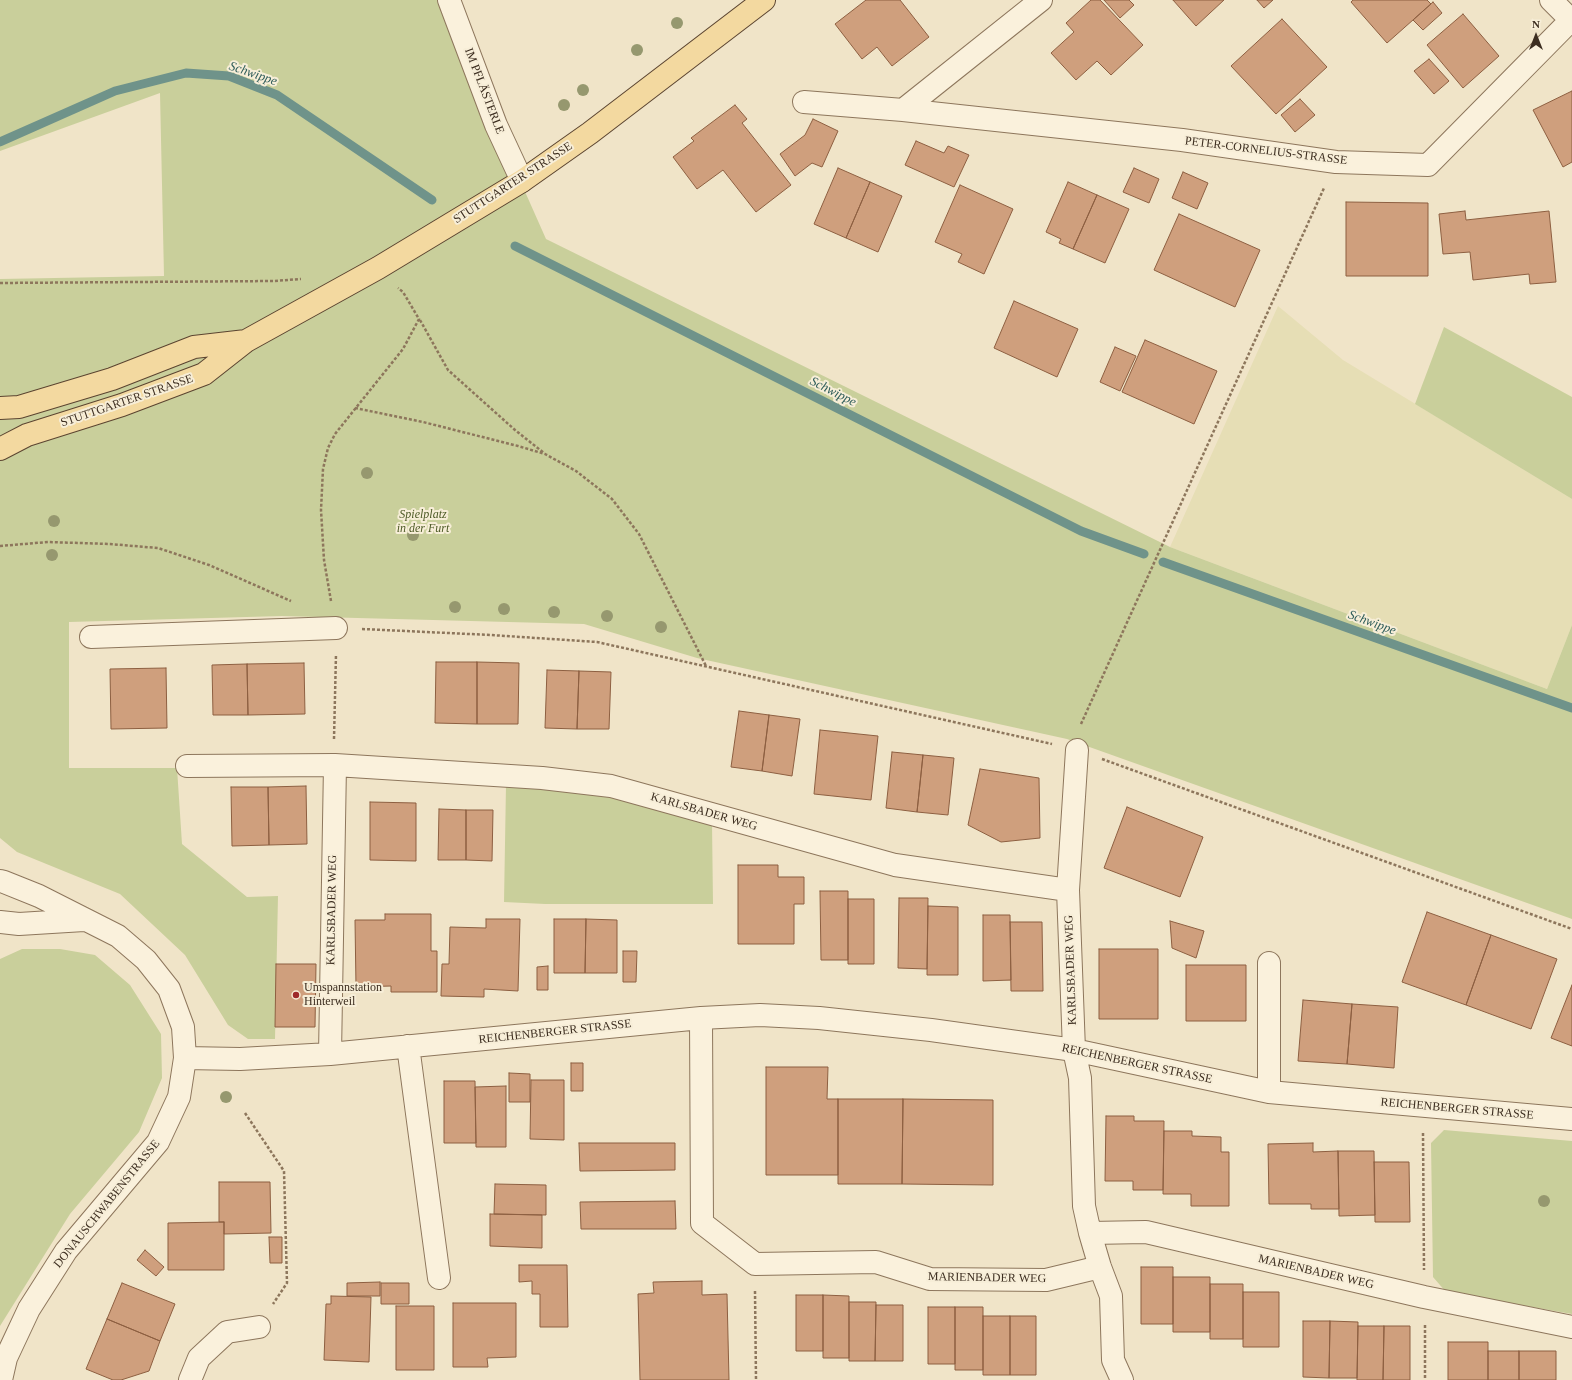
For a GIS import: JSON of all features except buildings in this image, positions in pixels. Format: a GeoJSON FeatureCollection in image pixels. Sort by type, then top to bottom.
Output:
{"type":"FeatureCollection","features":[{"type":"Feature","properties":{"kind":"main road","name":"STUTTGARTER STRASSE"},"geometry":{"type":"LineString","coordinates":[[0,449],[27,435],[122,405],[204,374],[246,340],[378,268],[522,181],[590,133],[764,0]]}},
{"type":"Feature","properties":{"kind":"main road","name":"STUTTGARTER STRASSE"},"geometry":{"type":"LineString","coordinates":[[0,408],[19,407],[112,379],[194,347],[246,340]]}},
{"type":"Feature","properties":{"kind":"street","name":"IM PFLÄSTERLE"},"geometry":{"type":"LineString","coordinates":[[449,0],[496,124],[522,181]]}},
{"type":"Feature","properties":{"kind":"street"},"geometry":{"type":"LineString","coordinates":[[903,110],[1041,0]]}},
{"type":"Feature","properties":{"kind":"street"},"geometry":{"type":"LineString","coordinates":[[1551,0],[1571,21]]}},
{"type":"Feature","properties":{"kind":"street","name":"PETER-CORNELIUS-STRASSE"},"geometry":{"type":"LineString","coordinates":[[804,102],[903,110],[1182,140],[1336,162],[1428,165],[1571,21]]}},
{"type":"Feature","properties":{"kind":"street"},"geometry":{"type":"LineString","coordinates":[[91,637],[336,628]]}},
{"type":"Feature","properties":{"kind":"street","name":"KARLSBADER WEG"},"geometry":{"type":"LineString","coordinates":[[1074,1050],[1068,890],[1078,750]]}},
{"type":"Feature","properties":{"kind":"street","name":"KARLSBADER WEG"},"geometry":{"type":"LineString","coordinates":[[187,766],[334,765],[542,778],[611,786],[895,865],[1068,890]]}},
{"type":"Feature","properties":{"kind":"street","name":"KARLSBADER WEG"},"geometry":{"type":"LineString","coordinates":[[330,1054],[334,765]]}},
{"type":"Feature","properties":{"kind":"street","name":"DONAUSCHWABENSTRASSE"},"geometry":{"type":"LineString","coordinates":[[0,881],[39,896],[118,936],[146,960],[170,989],[183,1026],[185,1058],[178,1097],[158,1142],[66,1251],[29,1309],[6,1358],[1,1380]]}},
{"type":"Feature","properties":{"kind":"street","name":"DONAUSCHWABENSTRASSE"},"geometry":{"type":"LineString","coordinates":[[0,936],[9,923],[84,920]]}},
{"type":"Feature","properties":{"kind":"street"},"geometry":{"type":"LineString","coordinates":[[1269,963],[1269,1092]]}},
{"type":"Feature","properties":{"kind":"street","name":"REICHENBERGER STRASSE"},"geometry":{"type":"LineString","coordinates":[[185,1058],[240,1060],[330,1054],[702,1018],[760,1015],[819,1018],[931,1030],[1074,1050],[1269,1092],[1572,1119]]}},
{"type":"Feature","properties":{"kind":"street"},"geometry":{"type":"LineString","coordinates":[[702,1018],[702,1223],[755,1264]]}},
{"type":"Feature","properties":{"kind":"street"},"geometry":{"type":"LineString","coordinates":[[408,1046],[439,1278]]}},
{"type":"Feature","properties":{"kind":"street"},"geometry":{"type":"LineString","coordinates":[[1074,1050],[1080,1078],[1084,1206],[1100,1267],[1111,1296],[1113,1360],[1122,1380]]}},
{"type":"Feature","properties":{"kind":"street","name":"MARIENBADER WEG"},"geometry":{"type":"LineString","coordinates":[[1090,1233],[1146,1232],[1424,1297],[1572,1327]]}},
{"type":"Feature","properties":{"kind":"street","name":"MARIENBADER WEG"},"geometry":{"type":"LineString","coordinates":[[755,1264],[876,1262],[930,1279],[1046,1280],[1100,1267]]}},
{"type":"Feature","properties":{"kind":"street"},"geometry":{"type":"LineString","coordinates":[[190,1380],[199,1358],[227,1332],[259,1327]]}},
{"type":"Feature","properties":{"kind":"path"},"geometry":{"type":"LineString","coordinates":[[1078,750],[1081,721],[1336,162]]}},
{"type":"Feature","properties":{"kind":"path"},"geometry":{"type":"LineString","coordinates":[[378,268],[403,292],[448,370],[515,430],[545,454],[576,471],[612,499],[639,534],[706,666]]}},
{"type":"Feature","properties":{"kind":"path"},"geometry":{"type":"LineString","coordinates":[[0,283],[274,281],[304,279]]}},
{"type":"Feature","properties":{"kind":"path"},"geometry":{"type":"LineString","coordinates":[[334,765],[336,628],[324,560],[321,510],[323,469],[328,448],[335,434],[403,349],[419,319]]}},
{"type":"Feature","properties":{"kind":"path"},"geometry":{"type":"LineString","coordinates":[[355,408],[423,422],[545,454]]}},
{"type":"Feature","properties":{"kind":"path"},"geometry":{"type":"LineString","coordinates":[[0,546],[48,542],[110,544],[158,548],[209,565],[292,602]]}},
{"type":"Feature","properties":{"kind":"path"},"geometry":{"type":"LineString","coordinates":[[336,628],[491,635],[597,642],[1078,750],[1572,929]]}},
{"type":"Feature","properties":{"kind":"path"},"geometry":{"type":"LineString","coordinates":[[1423,1106],[1425,1380]]}},
{"type":"Feature","properties":{"kind":"path"},"geometry":{"type":"LineString","coordinates":[[245,1113],[284,1171],[286,1282],[259,1327]]}},
{"type":"Feature","properties":{"kind":"path"},"geometry":{"type":"LineString","coordinates":[[755,1264],[756,1380]]}},
{"type":"Feature","properties":{"kind":"shaded area"},"geometry":{"type":"Polygon","coordinates":[[[1278,306],[1343,360],[1572,499],[1572,625],[1547,689],[1170,547],[1278,306]]]}},
{"type":"Feature","properties":{"kind":"green space","name":"Spielplatz in der Furt"},"geometry":{"type":"Polygon","coordinates":[[[0,0],[440,0],[546,239],[1170,547],[1547,689],[1572,625],[1572,919],[1067,739],[697,658],[584,624],[282,616],[69,622],[69,768],[177,768],[182,844],[247,897],[278,896],[275,1039],[248,1039],[228,1025],[185,955],[120,894],[17,852],[0,838],[0,279],[164,276],[160,93],[0,151],[0,0]]]}},
{"type":"Feature","properties":{"kind":"green space"},"geometry":{"type":"Polygon","coordinates":[[[1444,327],[1572,397],[1572,499],[1415,404],[1444,327]]]}},
{"type":"Feature","properties":{"kind":"green space"},"geometry":{"type":"Polygon","coordinates":[[[506,785],[576,790],[640,802],[712,823],[713,904],[545,904],[504,902],[506,785]]]}},
{"type":"Feature","properties":{"kind":"green space"},"geometry":{"type":"Polygon","coordinates":[[[22,949],[60,949],[95,955],[130,985],[161,1034],[162,1078],[139,1132],[70,1214],[0,1326],[0,959],[22,949]]]}},
{"type":"Feature","properties":{"kind":"green space"},"geometry":{"type":"Polygon","coordinates":[[[1444,1130],[1572,1141],[1572,1314],[1446,1292],[1433,1277],[1431,1143],[1444,1130]]]}},
{"type":"Feature","properties":{"kind":"waterway","name":"Schwippe"},"geometry":{"type":"LineString","coordinates":[[0,142],[115,91],[186,73],[229,76],[277,95],[432,200]]}},
{"type":"Feature","properties":{"kind":"waterway","name":"Schwippe"},"geometry":{"type":"LineString","coordinates":[[515,246],[1081,531],[1144,554]]}},
{"type":"Feature","properties":{"kind":"waterway","name":"Schwippe"},"geometry":{"type":"LineString","coordinates":[[1163,562],[1572,708]]}},
{"type":"Feature","properties":{"kind":"place","name":"Umspannstation Hinterweil"},"geometry":{"type":"Point","coordinates":[296,995]}}]}
